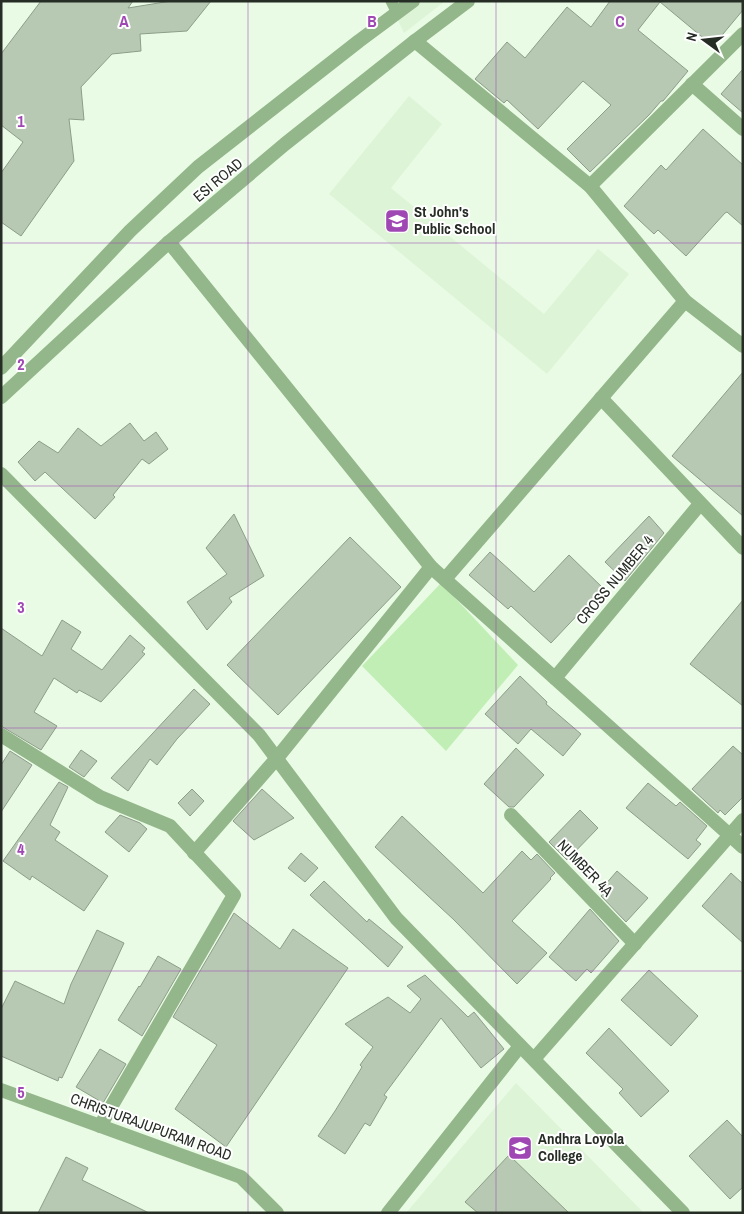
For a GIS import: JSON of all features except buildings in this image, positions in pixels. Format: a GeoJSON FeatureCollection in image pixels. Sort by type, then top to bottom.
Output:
{"type":"FeatureCollection","features":[{"type":"Feature","properties":{"kind":"street","name":"ESI ROAD"},"geometry":{"type":"LineString","coordinates":[[1,368],[130,231],[198,167],[359,41],[394,7],[413,1]]}},
{"type":"Feature","properties":{"kind":"street","name":"ESI ROAD"},"geometry":{"type":"LineString","coordinates":[[1,397],[169,242],[285,144],[468,1]]}},
{"type":"Feature","properties":{"kind":"street"},"geometry":{"type":"LineString","coordinates":[[590,186],[743,34]]}},
{"type":"Feature","properties":{"kind":"street"},"geometry":{"type":"LineString","coordinates":[[415,41],[590,186],[685,301],[743,346]]}},
{"type":"Feature","properties":{"kind":"street"},"geometry":{"type":"LineString","coordinates":[[692,84],[743,130]]}},
{"type":"Feature","properties":{"kind":"street"},"geometry":{"type":"LineString","coordinates":[[169,242],[431,567],[743,847]]}},
{"type":"Feature","properties":{"kind":"street"},"geometry":{"type":"LineString","coordinates":[[445,579],[685,301]]}},
{"type":"Feature","properties":{"kind":"street"},"geometry":{"type":"LineString","coordinates":[[602,398],[743,548]]}},
{"type":"Feature","properties":{"kind":"street"},"geometry":{"type":"LineString","coordinates":[[1,474],[259,734],[396,918],[683,1213]]}},
{"type":"Feature","properties":{"kind":"street","name":"CROSS NUMBER 4"},"geometry":{"type":"LineString","coordinates":[[555,678],[700,504]]}},
{"type":"Feature","properties":{"kind":"street"},"geometry":{"type":"LineString","coordinates":[[194,853],[277,758],[431,567]]}},
{"type":"Feature","properties":{"kind":"street"},"geometry":{"type":"LineString","coordinates":[[1,735],[100,797],[170,826],[234,895],[100,1126]]}},
{"type":"Feature","properties":{"kind":"street","name":"NUMBER 4A"},"geometry":{"type":"LineString","coordinates":[[511,815],[635,944]]}},
{"type":"Feature","properties":{"kind":"street"},"geometry":{"type":"LineString","coordinates":[[534,1059],[743,820]]}},
{"type":"Feature","properties":{"kind":"street"},"geometry":{"type":"LineString","coordinates":[[388,1213],[520,1046]]}},
{"type":"Feature","properties":{"kind":"street","name":"CHRISTURAJUPURAM ROAD"},"geometry":{"type":"LineString","coordinates":[[1,1090],[240,1177],[277,1213]]}},
{"type":"Feature","properties":{"kind":"shaded area"},"geometry":{"type":"Polygon","coordinates":[[[389,1],[445,1],[404,33],[389,1]]]}},
{"type":"Feature","properties":{"kind":"shaded area","name":"St John's Public School"},"geometry":{"type":"Polygon","coordinates":[[[409,96],[442,124],[391,188],[544,314],[598,249],[629,274],[547,374],[329,194],[409,96]]]}},
{"type":"Feature","properties":{"kind":"shaded area","name":"Andhra Loyola College"},"geometry":{"type":"Polygon","coordinates":[[[516,1083],[644,1213],[406,1213],[516,1083]]]}},
{"type":"Feature","properties":{"kind":"green space"},"geometry":{"type":"Polygon","coordinates":[[[441,583],[518,665],[446,751],[362,666],[441,583]]]}},
{"type":"Feature","properties":{"kind":"place","name":"St John's Public School"},"geometry":{"type":"Point","coordinates":[397,221]}},
{"type":"Feature","properties":{"kind":"place","name":"Andhra Loyola College"},"geometry":{"type":"Point","coordinates":[520,1148]}}]}
